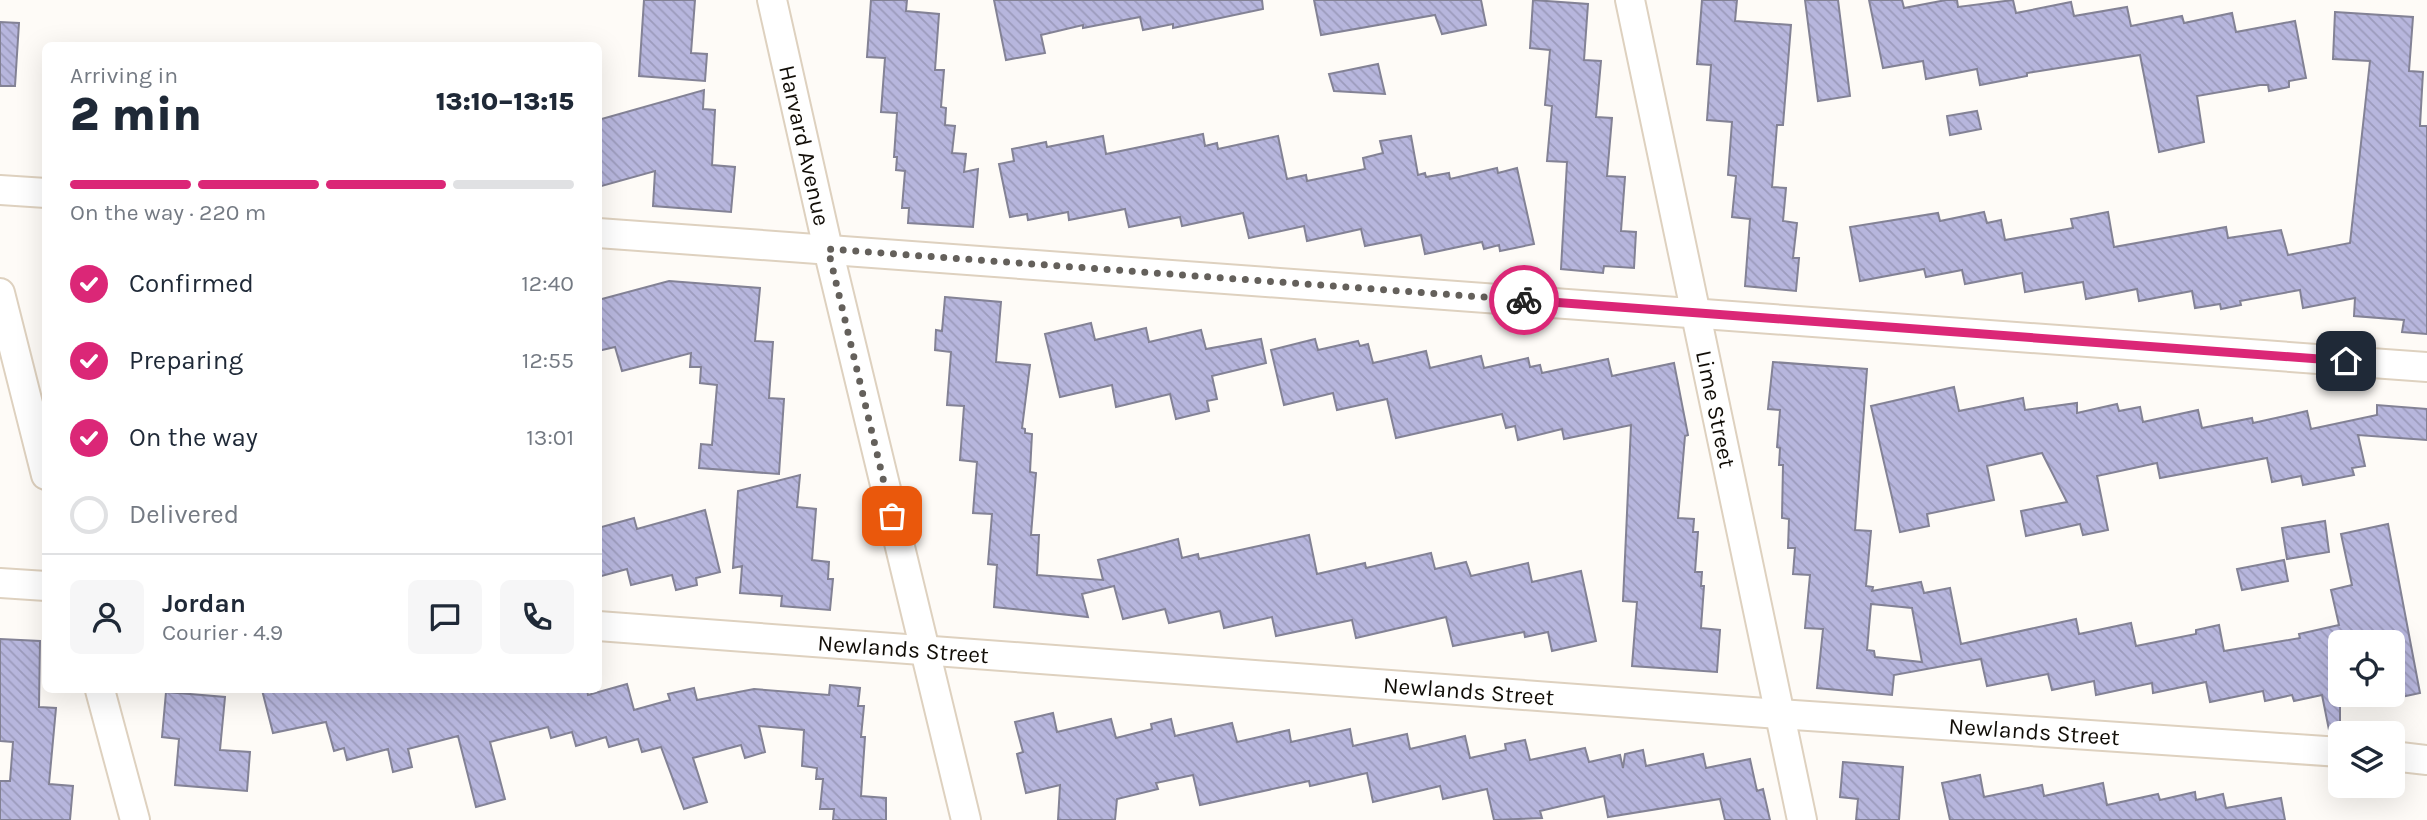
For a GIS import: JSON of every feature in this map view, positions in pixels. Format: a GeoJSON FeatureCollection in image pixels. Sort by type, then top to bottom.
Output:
{"type":"FeatureCollection","features":[{"type":"Feature","properties":{"kind":"street","name":"Harvard Avenue"},"geometry":{"type":"LineString","coordinates":[[772,0],[828,249],[966,820]]}},
{"type":"Feature","properties":{"kind":"street","name":"Lime Street"},"geometry":{"type":"LineString","coordinates":[[1630,0],[1698,312],[1802,820]]}},
{"type":"Feature","properties":{"kind":"street"},"geometry":{"type":"LineString","coordinates":[[0,190],[42,193]]}},
{"type":"Feature","properties":{"kind":"street"},"geometry":{"type":"LineString","coordinates":[[602,233],[2427,367]]}},
{"type":"Feature","properties":{"kind":"street"},"geometry":{"type":"LineString","coordinates":[[0,293],[42,459]]}},
{"type":"Feature","properties":{"kind":"street"},"geometry":{"type":"LineString","coordinates":[[0,583],[42,586]]}},
{"type":"Feature","properties":{"kind":"street","name":"Newlands Street"},"geometry":{"type":"LineString","coordinates":[[602,626],[1779,714],[2328,751]]}},
{"type":"Feature","properties":{"kind":"street"},"geometry":{"type":"LineString","coordinates":[[101,693],[135,820]]}},
{"type":"Feature","properties":{"kind":"street"},"geometry":{"type":"LineString","coordinates":[[2405,757],[2427,760]]}},
{"type":"Feature","properties":{"kind":"building"},"geometry":{"type":"Polygon","coordinates":[[[644,0],[695,0],[691,53],[707,54],[705,81],[639,76],[644,0]]]}},
{"type":"Feature","properties":{"kind":"building"},"geometry":{"type":"Polygon","coordinates":[[[871,0],[907,0],[906,11],[939,14],[935,70],[944,70],[941,107],[946,108],[945,125],[955,126],[952,153],[966,154],[964,172],[978,169],[973,227],[908,223],[909,208],[902,208],[905,171],[896,170],[897,157],[894,157],[897,113],[881,112],[885,58],[867,57],[871,0]]]}},
{"type":"Feature","properties":{"kind":"building"},"geometry":{"type":"Polygon","coordinates":[[[994,0],[1262,0],[1263,9],[1173,28],[1173,24],[1143,30],[1140,17],[1083,28],[1083,25],[1041,35],[1045,53],[1006,60],[994,0]]]}},
{"type":"Feature","properties":{"kind":"building"},"geometry":{"type":"Polygon","coordinates":[[[1314,0],[1481,0],[1486,25],[1442,34],[1435,15],[1321,35],[1314,0]]]}},
{"type":"Feature","properties":{"kind":"building"},"geometry":{"type":"Polygon","coordinates":[[[1533,0],[1588,4],[1584,60],[1601,61],[1596,117],[1612,118],[1607,176],[1625,177],[1621,231],[1636,232],[1634,268],[1604,266],[1603,273],[1561,269],[1567,162],[1547,161],[1552,106],[1545,105],[1550,50],[1530,48],[1533,0]]]}},
{"type":"Feature","properties":{"kind":"building"},"geometry":{"type":"Polygon","coordinates":[[[1702,0],[1737,0],[1735,21],[1791,25],[1783,125],[1777,125],[1772,187],[1786,188],[1783,221],[1797,223],[1793,258],[1799,258],[1796,291],[1745,286],[1750,219],[1732,217],[1736,176],[1728,175],[1732,122],[1707,120],[1711,65],[1697,64],[1702,0]]]}},
{"type":"Feature","properties":{"kind":"building"},"geometry":{"type":"Polygon","coordinates":[[[1805,0],[1838,0],[1850,96],[1818,101],[1805,0]]]}},
{"type":"Feature","properties":{"kind":"building"},"geometry":{"type":"Polygon","coordinates":[[[1869,0],[1902,0],[1904,8],[1946,0],[1957,0],[1958,7],[2013,0],[2016,13],[2071,2],[2074,16],[2127,7],[2131,26],[2182,16],[2184,23],[2232,13],[2236,32],[2295,21],[2306,78],[2289,81],[2289,87],[2269,91],[2268,85],[2260,85],[2197,96],[2204,142],[2159,152],[2140,55],[2027,73],[2027,76],[1980,85],[1977,69],[1926,79],[1923,61],[1883,68],[1869,0]]]}},
{"type":"Feature","properties":{"kind":"building"},"geometry":{"type":"Polygon","coordinates":[[[2335,12],[2413,17],[2409,71],[2423,72],[2420,126],[2427,126],[2427,334],[2402,332],[2404,320],[2354,316],[2355,298],[2303,308],[2300,290],[2240,301],[2241,305],[2221,309],[2220,304],[2195,308],[2192,291],[2139,301],[2137,289],[2086,299],[2083,282],[2025,292],[2022,273],[1965,284],[1962,270],[1926,277],[1924,269],[1860,281],[1850,227],[1938,213],[1940,221],[1984,212],[1987,223],[2001,220],[2005,240],[2073,228],[2071,219],[2108,212],[2114,247],[2226,227],[2228,238],[2281,230],[2288,255],[2350,243],[2370,61],[2333,59],[2335,12]]]}},
{"type":"Feature","properties":{"kind":"building"},"geometry":{"type":"Polygon","coordinates":[[[0,22],[19,23],[15,86],[0,86],[0,22]]]}},
{"type":"Feature","properties":{"kind":"building"},"geometry":{"type":"Polygon","coordinates":[[[1378,64],[1385,94],[1334,91],[1329,74],[1378,64]]]}},
{"type":"Feature","properties":{"kind":"building"},"geometry":{"type":"Polygon","coordinates":[[[704,90],[703,109],[715,110],[712,165],[735,167],[731,212],[653,206],[655,171],[602,186],[602,119],[704,90]]]}},
{"type":"Feature","properties":{"kind":"building"},"geometry":{"type":"Polygon","coordinates":[[[1977,111],[1981,129],[1950,135],[1947,116],[1977,111]]]}},
{"type":"Feature","properties":{"kind":"building"},"geometry":{"type":"Polygon","coordinates":[[[1203,134],[1205,146],[1217,143],[1218,149],[1278,136],[1287,179],[1306,175],[1307,181],[1365,169],[1363,158],[1383,153],[1380,141],[1411,136],[1418,175],[1425,173],[1426,177],[1449,173],[1450,179],[1497,168],[1498,173],[1517,168],[1534,244],[1500,251],[1499,245],[1484,249],[1482,242],[1425,254],[1421,235],[1365,246],[1361,229],[1307,241],[1304,226],[1249,238],[1243,213],[1182,226],[1180,217],[1129,227],[1125,209],[1069,220],[1068,212],[1028,220],[1027,214],[1010,217],[999,164],[1014,161],[1012,149],[1046,142],[1047,147],[1103,136],[1106,154],[1203,134]]]}},
{"type":"Feature","properties":{"kind":"building"},"geometry":{"type":"Polygon","coordinates":[[[669,281],[760,288],[755,341],[773,342],[769,398],[784,399],[779,474],[699,468],[701,444],[712,445],[717,385],[700,383],[701,367],[690,367],[691,353],[622,371],[615,347],[602,350],[602,299],[669,281]]]}},
{"type":"Feature","properties":{"kind":"building"},"geometry":{"type":"Polygon","coordinates":[[[945,297],[1001,302],[996,362],[1030,365],[1022,428],[1025,433],[1032,434],[1030,472],[1036,473],[1031,535],[1039,535],[1037,575],[1103,580],[1098,560],[1178,539],[1182,558],[1198,554],[1199,559],[1309,535],[1317,574],[1365,563],[1366,568],[1431,553],[1435,569],[1466,562],[1471,576],[1528,563],[1532,582],[1581,571],[1596,641],[1552,651],[1548,632],[1525,637],[1524,632],[1453,646],[1446,617],[1356,638],[1352,620],[1276,636],[1272,617],[1224,628],[1220,611],[1169,623],[1165,609],[1123,619],[1114,586],[1082,594],[1088,617],[994,607],[997,565],[988,564],[992,514],[973,513],[977,462],[960,460],[964,406],[947,405],[951,352],[935,350],[936,330],[942,331],[945,297]]]}},
{"type":"Feature","properties":{"kind":"building"},"geometry":{"type":"Polygon","coordinates":[[[1091,323],[1095,340],[1146,328],[1149,342],[1201,330],[1206,349],[1261,339],[1266,363],[1212,376],[1217,399],[1207,401],[1209,411],[1176,419],[1170,394],[1116,407],[1112,385],[1060,397],[1045,334],[1091,323]]]}},
{"type":"Feature","properties":{"kind":"building"},"geometry":{"type":"Polygon","coordinates":[[[1315,339],[1318,350],[1358,341],[1360,346],[1368,344],[1373,363],[1426,351],[1430,368],[1481,356],[1484,368],[1528,358],[1530,367],[1540,365],[1542,373],[1608,359],[1612,376],[1674,363],[1688,435],[1685,436],[1678,518],[1694,519],[1693,532],[1698,532],[1695,572],[1702,572],[1701,586],[1704,586],[1701,628],[1720,630],[1717,672],[1632,666],[1637,602],[1623,601],[1631,425],[1564,439],[1562,429],[1518,440],[1515,426],[1506,428],[1502,414],[1396,438],[1387,399],[1337,410],[1333,393],[1284,405],[1271,350],[1315,339]]]}},
{"type":"Feature","properties":{"kind":"building"},"geometry":{"type":"Polygon","coordinates":[[[1773,362],[1867,369],[1855,530],[1871,531],[1866,586],[1873,587],[1872,591],[1921,582],[1924,593],[1950,588],[1961,644],[2076,619],[2079,634],[2131,623],[2136,646],[2196,634],[2196,630],[2219,625],[2224,651],[2300,638],[2299,634],[2339,625],[2331,590],[2352,585],[2341,534],[2388,524],[2420,693],[2405,696],[2405,630],[2328,630],[2328,707],[2340,707],[2340,721],[2328,721],[2328,725],[2322,695],[2294,701],[2292,695],[2265,701],[2263,691],[2210,702],[2206,682],[2153,693],[2152,683],[2096,695],[2094,681],[2052,690],[2048,674],[1987,686],[1981,659],[1894,675],[1892,695],[1817,688],[1823,629],[1805,628],[1810,575],[1793,574],[1795,548],[1788,548],[1789,519],[1782,518],[1783,465],[1779,465],[1780,448],[1777,447],[1780,410],[1768,409],[1773,362]],[[1871,604],[1867,650],[1874,651],[1875,657],[1922,662],[1912,608],[1871,604]]]}},
{"type":"Feature","properties":{"kind":"building"},"geometry":{"type":"Polygon","coordinates":[[[1954,387],[1959,411],[2023,398],[2025,410],[2077,403],[2077,413],[2117,404],[2119,411],[2140,407],[2143,422],[2198,410],[2202,428],[2252,418],[2253,423],[2307,411],[2311,429],[2377,415],[2377,405],[2427,409],[2427,440],[2358,435],[2365,466],[2352,468],[2354,475],[2303,485],[2301,476],[2272,482],[2267,458],[2160,478],[2157,463],[2097,476],[2108,530],[2083,535],[2080,524],[2026,536],[2021,511],[2067,502],[2042,453],[1987,466],[1994,500],[1927,514],[1929,526],[1900,532],[1871,406],[1954,387]]]}},
{"type":"Feature","properties":{"kind":"building"},"geometry":{"type":"Polygon","coordinates":[[[800,475],[797,507],[816,509],[812,560],[829,562],[828,579],[833,579],[830,610],[781,606],[782,596],[740,593],[742,566],[733,568],[738,491],[800,475]]]}},
{"type":"Feature","properties":{"kind":"building"},"geometry":{"type":"Polygon","coordinates":[[[705,510],[720,572],[696,578],[697,585],[676,590],[672,575],[631,585],[627,569],[602,576],[602,527],[634,518],[637,529],[705,510]]]}},
{"type":"Feature","properties":{"kind":"building"},"geometry":{"type":"Polygon","coordinates":[[[2325,521],[2329,552],[2287,559],[2282,528],[2325,521]]]}},
{"type":"Feature","properties":{"kind":"building"},"geometry":{"type":"Polygon","coordinates":[[[2284,560],[2288,581],[2242,590],[2237,569],[2284,560]]]}},
{"type":"Feature","properties":{"kind":"building"},"geometry":{"type":"Polygon","coordinates":[[[0,639],[40,641],[39,707],[56,708],[49,784],[73,786],[70,820],[0,820],[0,781],[10,781],[13,742],[0,741],[0,639]]]}},
{"type":"Feature","properties":{"kind":"building"},"geometry":{"type":"Polygon","coordinates":[[[627,684],[634,710],[670,700],[668,694],[694,688],[697,700],[754,689],[829,695],[830,685],[860,688],[858,706],[864,706],[861,737],[865,737],[861,796],[886,798],[886,820],[833,820],[834,809],[820,809],[823,779],[816,779],[817,768],[802,766],[804,730],[759,726],[765,752],[745,758],[741,745],[693,758],[707,802],[684,809],[661,747],[642,752],[638,739],[609,747],[606,737],[576,746],[572,732],[551,738],[548,727],[490,742],[505,799],[476,807],[458,736],[408,749],[412,767],[393,772],[388,749],[347,760],[344,748],[334,751],[326,722],[273,733],[263,693],[588,695],[627,684]]]}},
{"type":"Feature","properties":{"kind":"building"},"geometry":{"type":"Polygon","coordinates":[[[166,693],[225,697],[220,750],[250,752],[247,791],[175,785],[179,739],[162,737],[166,693]]]}},
{"type":"Feature","properties":{"kind":"building"},"geometry":{"type":"Polygon","coordinates":[[[1053,713],[1057,732],[1111,719],[1116,738],[1152,729],[1151,724],[1171,719],[1175,736],[1232,723],[1237,742],[1289,730],[1291,742],[1350,729],[1353,746],[1407,734],[1410,749],[1465,736],[1470,758],[1506,750],[1505,744],[1525,740],[1530,760],[1585,748],[1589,762],[1620,755],[1623,768],[1625,754],[1643,750],[1646,766],[1703,754],[1706,768],[1750,759],[1757,791],[1763,789],[1770,820],[1725,820],[1720,799],[1608,817],[1604,796],[1540,811],[1542,818],[1494,820],[1487,789],[1443,799],[1440,786],[1373,802],[1367,773],[1310,786],[1309,781],[1200,805],[1193,775],[1156,783],[1158,789],[1117,799],[1115,820],[1058,820],[1060,785],[1026,793],[1017,754],[1023,752],[1015,722],[1053,713]]]}},
{"type":"Feature","properties":{"kind":"building"},"geometry":{"type":"Polygon","coordinates":[[[1843,762],[1903,767],[1899,820],[1856,820],[1858,799],[1840,797],[1843,762]]]}},
{"type":"Feature","properties":{"kind":"building"},"geometry":{"type":"Polygon","coordinates":[[[1980,775],[1984,797],[2042,785],[2044,796],[2103,783],[2107,805],[2158,794],[2160,800],[2195,792],[2196,800],[2223,794],[2226,808],[2281,798],[2285,820],[1950,820],[1942,783],[1980,775]]]}},
{"type":"Feature","properties":{"kind":"way so far"},"geometry":{"type":"LineString","coordinates":[[892,516],[828,249],[1524,300]]}},
{"type":"Feature","properties":{"kind":"route"},"geometry":{"type":"LineString","coordinates":[[1524,300],[2346,361]]}}]}
